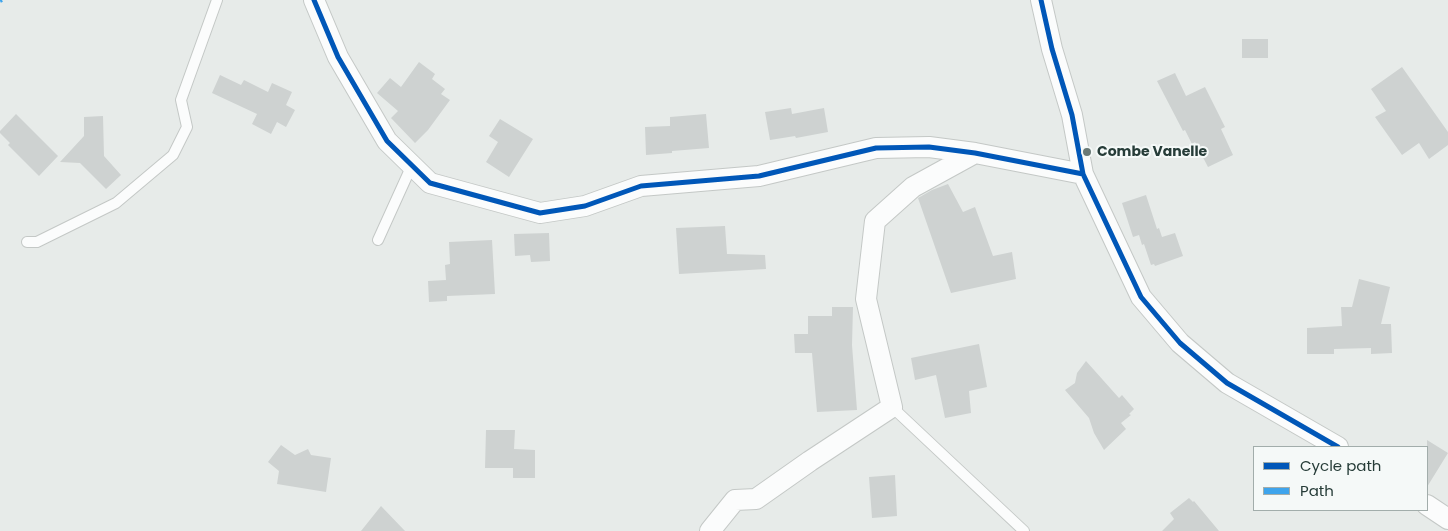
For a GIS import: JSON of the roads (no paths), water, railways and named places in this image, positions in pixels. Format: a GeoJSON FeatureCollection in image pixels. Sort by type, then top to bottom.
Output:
{"type":"FeatureCollection","features":[{"type":"Feature","properties":{"kind":"street"},"geometry":{"type":"LineString","coordinates":[[314,0],[338,57],[387,141],[430,182],[540,213],[585,206],[641,186],[759,176],[876,148],[929,147],[975,152],[1084,174]]}},
{"type":"Feature","properties":{"kind":"street"},"geometry":{"type":"LineString","coordinates":[[1040,0],[1072,114],[1084,174],[1141,297],[1180,342],[1227,383],[1336,446]]}},
{"type":"Feature","properties":{"kind":"street"},"geometry":{"type":"LineString","coordinates":[[710,531],[735,500],[756,499],[892,407],[866,299],[875,221],[913,187],[975,152]]}},
{"type":"Feature","properties":{"kind":"street"},"geometry":{"type":"LineString","coordinates":[[1428,506],[1448,519]]}},
{"type":"Feature","properties":{"kind":"lane"},"geometry":{"type":"LineString","coordinates":[[27,242],[37,242],[116,203],[173,155],[187,127],[181,100],[217,0]]}},
{"type":"Feature","properties":{"kind":"lane"},"geometry":{"type":"LineString","coordinates":[[378,240],[412,165]]}},
{"type":"Feature","properties":{"kind":"lane"},"geometry":{"type":"LineString","coordinates":[[892,407],[1024,531]]}},
{"type":"Feature","properties":{"kind":"place","name":"Combe Vanelle"},"geometry":{"type":"Point","coordinates":[1087,152]}}]}
